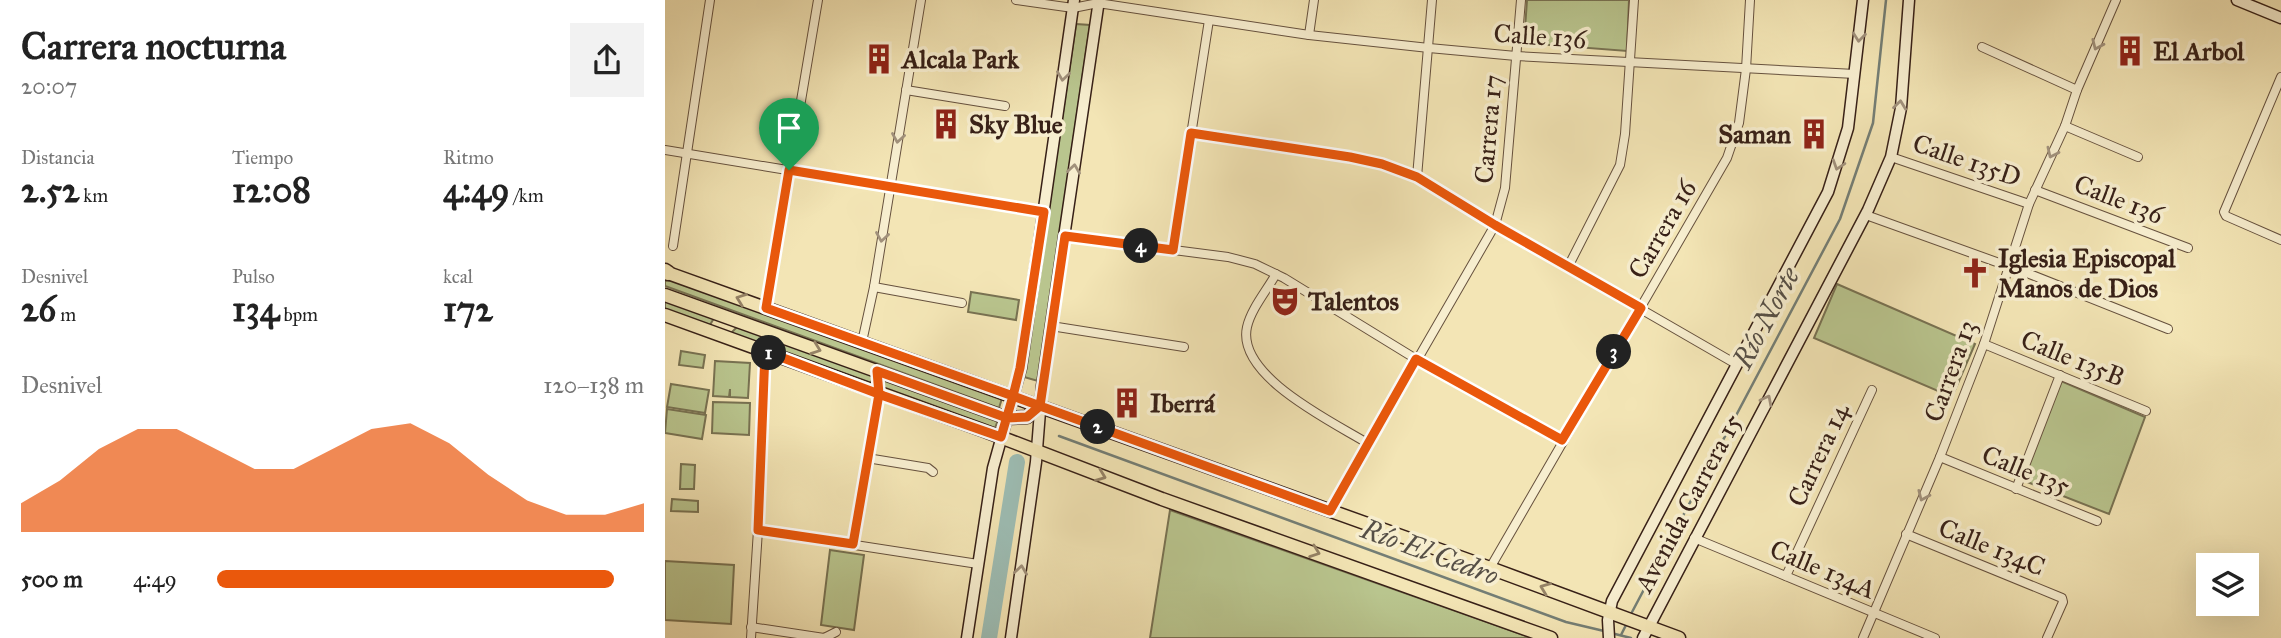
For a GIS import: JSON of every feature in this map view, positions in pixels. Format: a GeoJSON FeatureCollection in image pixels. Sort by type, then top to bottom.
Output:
{"type":"FeatureCollection","features":[{"type":"Feature","properties":{"kind":"main road","name":"Avenida Carrera 15"},"geometry":{"type":"LineString","coordinates":[[1609,638],[1612,601],[1828,192],[1848,128],[1863,0]]}},
{"type":"Feature","properties":{"kind":"main road","name":"Avenida Carrera 15"},"geometry":{"type":"LineString","coordinates":[[1644,631],[1866,215],[1891,157],[1901,108],[1909,0]]}},
{"type":"Feature","properties":{"kind":"main road"},"geometry":{"type":"LineString","coordinates":[[2237,0],[2281,18]]}},
{"type":"Feature","properties":{"kind":"main road"},"geometry":{"type":"LineString","coordinates":[[1011,638],[1051,326],[1099,2]]}},
{"type":"Feature","properties":{"kind":"main road"},"geometry":{"type":"LineString","coordinates":[[967,638],[993,468],[1020,368],[1074,4]]}},
{"type":"Feature","properties":{"kind":"main road"},"geometry":{"type":"LineString","coordinates":[[666,272],[1489,568],[1644,631],[1679,638]]}},
{"type":"Feature","properties":{"kind":"main road"},"geometry":{"type":"LineString","coordinates":[[665,295],[1007,418],[1027,417],[1040,406]]}},
{"type":"Feature","properties":{"kind":"main road"},"geometry":{"type":"LineString","coordinates":[[665,315],[1001,437],[1162,499],[1551,638]]}},
{"type":"Feature","properties":{"kind":"main road"},"geometry":{"type":"LineString","coordinates":[[707,330],[750,326]]}},
{"type":"Feature","properties":{"kind":"main road"},"geometry":{"type":"LineString","coordinates":[[877,371],[879,394]]}},
{"type":"Feature","properties":{"kind":"street"},"geometry":{"type":"LineString","coordinates":[[673,246],[710,0]]}},
{"type":"Feature","properties":{"kind":"street"},"geometry":{"type":"LineString","coordinates":[[766,308],[818,0]]}},
{"type":"Feature","properties":{"kind":"street"},"geometry":{"type":"LineString","coordinates":[[862,342],[874,287],[921,0]]}},
{"type":"Feature","properties":{"kind":"street","name":"Calle 136"},"geometry":{"type":"LineString","coordinates":[[1016,0],[1074,4],[1099,2],[1309,35],[1516,56],[1855,74]]}},
{"type":"Feature","properties":{"kind":"street"},"geometry":{"type":"LineString","coordinates":[[1309,35],[1314,0]]}},
{"type":"Feature","properties":{"kind":"street"},"geometry":{"type":"LineString","coordinates":[[1417,177],[1432,0]]}},
{"type":"Feature","properties":{"kind":"street","name":"Carrera 17"},"geometry":{"type":"LineString","coordinates":[[1330,511],[1495,225],[1505,188],[1521,0]]}},
{"type":"Feature","properties":{"kind":"street"},"geometry":{"type":"LineString","coordinates":[[1568,267],[1620,165],[1625,134],[1634,0]]}},
{"type":"Feature","properties":{"kind":"street","name":"Carrera 16"},"geometry":{"type":"LineString","coordinates":[[1489,568],[1727,158],[1739,123],[1746,69],[1750,0]]}},
{"type":"Feature","properties":{"kind":"street","name":"Carrera 13"},"geometry":{"type":"LineString","coordinates":[[1863,638],[1940,457],[1984,344],[2029,204],[2065,126],[2077,90],[2116,0]]}},
{"type":"Feature","properties":{"kind":"street"},"geometry":{"type":"LineString","coordinates":[[1173,250],[1209,20]]}},
{"type":"Feature","properties":{"kind":"street"},"geometry":{"type":"LineString","coordinates":[[1982,47],[2077,90]]}},
{"type":"Feature","properties":{"kind":"street"},"geometry":{"type":"LineString","coordinates":[[2281,78],[2224,212],[2226,216],[2281,240]]}},
{"type":"Feature","properties":{"kind":"street"},"geometry":{"type":"LineString","coordinates":[[906,90],[1005,106]]}},
{"type":"Feature","properties":{"kind":"street"},"geometry":{"type":"LineString","coordinates":[[2065,126],[2138,157]]}},
{"type":"Feature","properties":{"kind":"street"},"geometry":{"type":"LineString","coordinates":[[1191,133],[1350,157],[1382,164],[1417,177],[1735,364]]}},
{"type":"Feature","properties":{"kind":"street"},"geometry":{"type":"LineString","coordinates":[[665,150],[1044,212]]}},
{"type":"Feature","properties":{"kind":"street","name":"Calle 135D"},"geometry":{"type":"LineString","coordinates":[[1891,157],[2029,204]]}},
{"type":"Feature","properties":{"kind":"street","name":"Calle 136"},"geometry":{"type":"LineString","coordinates":[[2035,190],[2188,248]]}},
{"type":"Feature","properties":{"kind":"street"},"geometry":{"type":"LineString","coordinates":[[1866,215],[2168,329]]}},
{"type":"Feature","properties":{"kind":"street"},"geometry":{"type":"LineString","coordinates":[[1065,236],[1229,257],[1255,264],[1416,359],[1562,440]]}},
{"type":"Feature","properties":{"kind":"street"},"geometry":{"type":"LineString","coordinates":[[1276,274],[1248,325],[1250,354],[1277,386],[1367,443]]}},
{"type":"Feature","properties":{"kind":"street"},"geometry":{"type":"LineString","coordinates":[[874,287],[962,303]]}},
{"type":"Feature","properties":{"kind":"street"},"geometry":{"type":"LineString","coordinates":[[1051,326],[1184,347]]}},
{"type":"Feature","properties":{"kind":"street","name":"Calle 135B"},"geometry":{"type":"LineString","coordinates":[[1984,344],[2146,411]]}},
{"type":"Feature","properties":{"kind":"street"},"geometry":{"type":"LineString","coordinates":[[751,638],[765,352]]}},
{"type":"Feature","properties":{"kind":"street"},"geometry":{"type":"LineString","coordinates":[[2017,489],[2060,375]]}},
{"type":"Feature","properties":{"kind":"street","name":"Carrera 14"},"geometry":{"type":"LineString","coordinates":[[1786,576],[1872,390]]}},
{"type":"Feature","properties":{"kind":"street"},"geometry":{"type":"LineString","coordinates":[[853,544],[879,394]]}},
{"type":"Feature","properties":{"kind":"street","name":"Calle 135"},"geometry":{"type":"LineString","coordinates":[[1940,457],[2097,521]]}},
{"type":"Feature","properties":{"kind":"street"},"geometry":{"type":"LineString","coordinates":[[867,458],[928,468],[933,472]]}},
{"type":"Feature","properties":{"kind":"street"},"geometry":{"type":"LineString","coordinates":[[758,530],[978,564]]}},
{"type":"Feature","properties":{"kind":"street","name":"Calle 134C"},"geometry":{"type":"LineString","coordinates":[[1906,534],[2062,598],[2063,602],[2047,638]]}},
{"type":"Feature","properties":{"kind":"street","name":"Calle 134A"},"geometry":{"type":"LineString","coordinates":[[1694,538],[1935,638]]}},
{"type":"Feature","properties":{"kind":"street"},"geometry":{"type":"LineString","coordinates":[[751,626],[824,638],[836,632]]}},
{"type":"Feature","properties":{"kind":"green space"},"geometry":{"type":"Polygon","coordinates":[[[1527,0],[1629,0],[1627,51],[1524,43],[1527,0]]]}},
{"type":"Feature","properties":{"kind":"green space"},"geometry":{"type":"Polygon","coordinates":[[[1076,24],[1090,25],[1038,381],[1024,377],[1076,24]]]}},
{"type":"Feature","properties":{"kind":"green space"},"geometry":{"type":"Polygon","coordinates":[[[665,276],[1003,395],[999,408],[665,286],[665,276]]]}},
{"type":"Feature","properties":{"kind":"green space"},"geometry":{"type":"Polygon","coordinates":[[[1837,284],[1975,344],[1952,397],[1814,338],[1837,284]]]}},
{"type":"Feature","properties":{"kind":"green space"},"geometry":{"type":"Polygon","coordinates":[[[971,292],[1019,300],[1016,320],[968,312],[971,292]]]}},
{"type":"Feature","properties":{"kind":"green space"},"geometry":{"type":"Polygon","coordinates":[[[665,298],[714,318],[710,325],[665,309],[665,298]]]}},
{"type":"Feature","properties":{"kind":"green space"},"geometry":{"type":"Polygon","coordinates":[[[742,327],[872,374],[873,379],[869,384],[731,333],[742,327]]]}},
{"type":"Feature","properties":{"kind":"green space"},"geometry":{"type":"Polygon","coordinates":[[[681,351],[705,355],[703,368],[679,365],[681,351]]]}},
{"type":"Feature","properties":{"kind":"green space"},"geometry":{"type":"Polygon","coordinates":[[[715,361],[750,363],[748,398],[730,397],[730,389],[729,397],[713,396],[715,361]]]}},
{"type":"Feature","properties":{"kind":"green space"},"geometry":{"type":"Polygon","coordinates":[[[886,379],[998,420],[995,428],[886,390],[881,386],[886,379]]]}},
{"type":"Feature","properties":{"kind":"green space"},"geometry":{"type":"Polygon","coordinates":[[[2061,381],[2145,417],[2109,514],[2022,480],[2061,381]]]}},
{"type":"Feature","properties":{"kind":"green space"},"geometry":{"type":"Polygon","coordinates":[[[671,384],[709,390],[705,413],[667,407],[671,384]]]}},
{"type":"Feature","properties":{"kind":"green space"},"geometry":{"type":"Polygon","coordinates":[[[713,402],[750,403],[749,435],[712,433],[713,402]]]}},
{"type":"Feature","properties":{"kind":"green space"},"geometry":{"type":"Polygon","coordinates":[[[667,409],[706,415],[702,439],[665,433],[667,409]]]}},
{"type":"Feature","properties":{"kind":"green space"},"geometry":{"type":"Polygon","coordinates":[[[681,464],[695,465],[694,489],[680,489],[681,464]]]}},
{"type":"Feature","properties":{"kind":"green space"},"geometry":{"type":"Polygon","coordinates":[[[672,499],[698,501],[698,512],[671,511],[672,499]]]}},
{"type":"Feature","properties":{"kind":"green space"},"geometry":{"type":"Polygon","coordinates":[[[1170,510],[1532,638],[1150,638],[1170,510]]]}},
{"type":"Feature","properties":{"kind":"green space"},"geometry":{"type":"Polygon","coordinates":[[[830,550],[864,555],[854,630],[821,625],[830,550]]]}},
{"type":"Feature","properties":{"kind":"green space"},"geometry":{"type":"Polygon","coordinates":[[[665,561],[734,565],[731,624],[665,620],[665,561]]]}},
{"type":"Feature","properties":{"kind":"waterway","name":"Río Norte"},"geometry":{"type":"LineString","coordinates":[[1631,614],[1840,219],[1873,123],[1886,0]]}},
{"type":"Feature","properties":{"kind":"waterway","name":"Río El Cedro"},"geometry":{"type":"LineString","coordinates":[[1059,436],[1566,622],[1604,631]]}},
{"type":"Feature","properties":{"kind":"waterway"},"geometry":{"type":"LineString","coordinates":[[989,638],[1017,462]]}},
{"type":"Feature","properties":{"kind":"waterway","name":"Río Norte"},"geometry":{"type":"LineString","coordinates":[[1621,635],[1627,623]]}},
{"type":"Feature","properties":{"kind":"waterway","name":"Río El Cedro"},"geometry":{"type":"LineString","coordinates":[[1611,633],[1631,638]]}},
{"type":"Feature","properties":{"kind":"place","name":"El Arbol"},"geometry":{"type":"Point","coordinates":[2130,51]}},
{"type":"Feature","properties":{"kind":"place","name":"Alcala Park"},"geometry":{"type":"Point","coordinates":[879,59]}},
{"type":"Feature","properties":{"kind":"place","name":"Sky Blue"},"geometry":{"type":"Point","coordinates":[946,124]}},
{"type":"Feature","properties":{"kind":"place","name":"Saman"},"geometry":{"type":"Point","coordinates":[1814,134]}},
{"type":"Feature","properties":{"kind":"place","name":"Iglesia Episcopal Manos de Dios"},"geometry":{"type":"Point","coordinates":[1975,273]}},
{"type":"Feature","properties":{"kind":"place","name":"Talentos"},"geometry":{"type":"Point","coordinates":[1285,301]}},
{"type":"Feature","properties":{"kind":"place","name":"Iberrá"},"geometry":{"type":"Point","coordinates":[1127,403]}},
{"type":"Feature","properties":{"kind":"route"},"geometry":{"type":"LineString","coordinates":[[789,170],[766,308],[1013,396],[1007,418],[1001,437],[884,396],[879,394],[770,353],[765,352],[758,530],[853,544],[879,394],[877,371],[1007,418],[1027,417],[1040,406],[1330,511],[1416,359],[1562,440],[1641,308],[1417,177],[1382,164],[1350,157],[1191,133],[1173,250],[1065,236],[1040,406],[1013,396],[1020,368],[1044,212],[789,170]]}}]}
